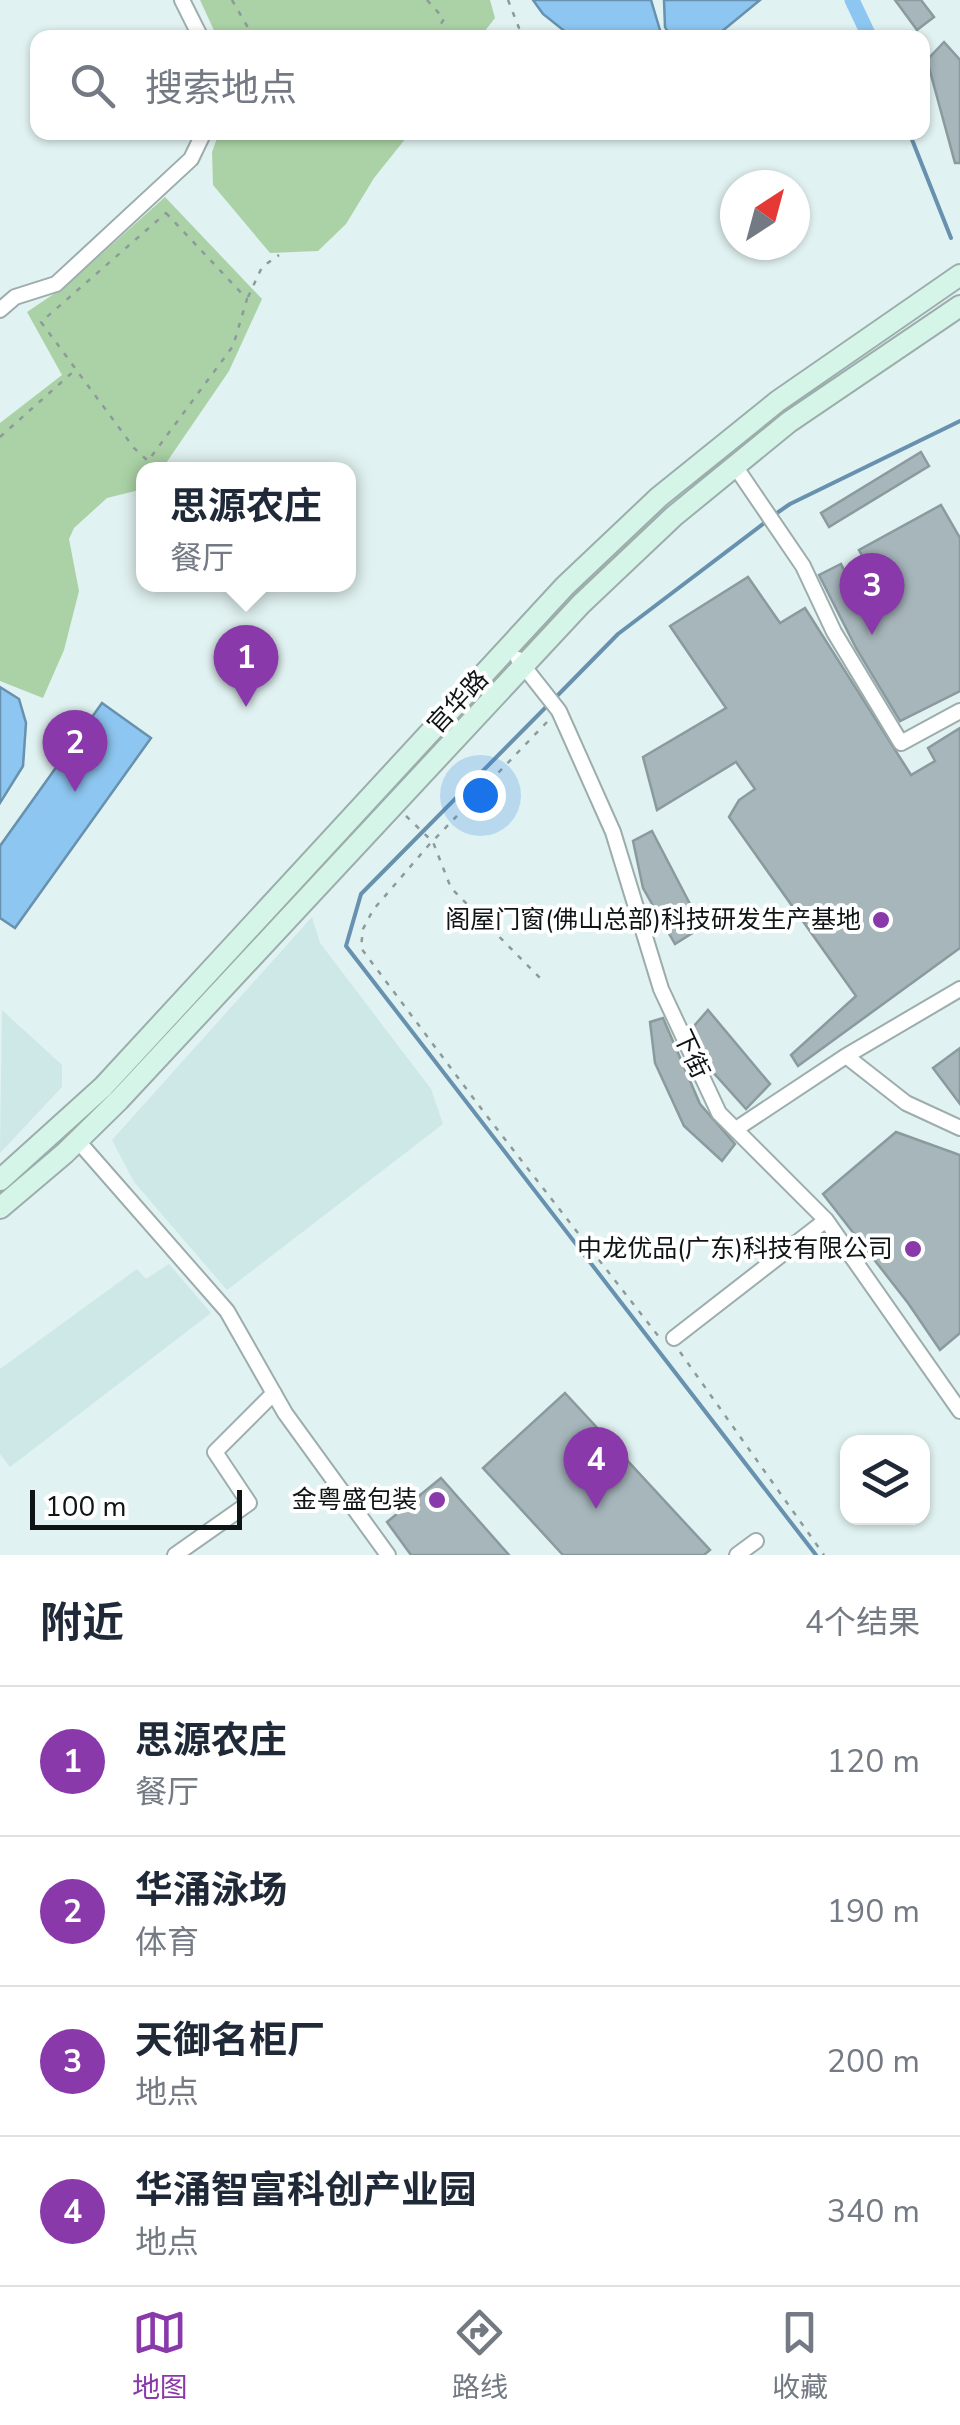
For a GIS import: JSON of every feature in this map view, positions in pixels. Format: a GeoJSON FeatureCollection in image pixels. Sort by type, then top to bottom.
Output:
{"type":"FeatureCollection","features":[{"type":"Feature","properties":{"kind":"main road","name":"官华路"},"geometry":{"type":"LineString","coordinates":[[0,1180],[102,1087],[564,586],[659,497],[778,401],[960,275]]}},
{"type":"Feature","properties":{"kind":"main road","name":"官华路"},"geometry":{"type":"LineString","coordinates":[[0,1208],[78,1141],[594,591],[674,516],[814,404],[960,306]]}},
{"type":"Feature","properties":{"kind":"street"},"geometry":{"type":"LineString","coordinates":[[182,0],[197,30]]}},
{"type":"Feature","properties":{"kind":"street"},"geometry":{"type":"LineString","coordinates":[[0,310],[15,297],[56,284],[182,169],[200,140]]}},
{"type":"Feature","properties":{"kind":"street"},"geometry":{"type":"LineString","coordinates":[[735,466],[803,566],[834,632],[900,743],[960,711]]}},
{"type":"Feature","properties":{"kind":"street","name":"下街"},"geometry":{"type":"LineString","coordinates":[[508,647],[559,711],[613,832],[662,989],[718,1112],[826,1220],[960,1411]]}},
{"type":"Feature","properties":{"kind":"street"},"geometry":{"type":"LineString","coordinates":[[736,1129],[846,1056],[960,990]]}},
{"type":"Feature","properties":{"kind":"street"},"geometry":{"type":"LineString","coordinates":[[846,1056],[906,1102],[960,1128]]}},
{"type":"Feature","properties":{"kind":"street"},"geometry":{"type":"LineString","coordinates":[[78,1141],[227,1311],[274,1393],[388,1555]]}},
{"type":"Feature","properties":{"kind":"street"},"geometry":{"type":"LineString","coordinates":[[671,1342],[826,1220]]}},
{"type":"Feature","properties":{"kind":"street"},"geometry":{"type":"LineString","coordinates":[[175,1555],[249,1503],[216,1452],[274,1393]]}},
{"type":"Feature","properties":{"kind":"street"},"geometry":{"type":"LineString","coordinates":[[737,1555],[756,1542]]}},
{"type":"Feature","properties":{"kind":"path"},"geometry":{"type":"LineString","coordinates":[[232,0],[249,30]]}},
{"type":"Feature","properties":{"kind":"path"},"geometry":{"type":"LineString","coordinates":[[428,0],[444,18],[437,30]]}},
{"type":"Feature","properties":{"kind":"path"},"geometry":{"type":"LineString","coordinates":[[508,0],[523,30]]}},
{"type":"Feature","properties":{"kind":"path"},"geometry":{"type":"LineString","coordinates":[[247,299],[166,213],[41,322],[134,448],[148,461],[233,346],[247,299],[262,267],[278,255]]}},
{"type":"Feature","properties":{"kind":"path"},"geometry":{"type":"LineString","coordinates":[[0,436],[76,369]]}},
{"type":"Feature","properties":{"kind":"path"},"geometry":{"type":"LineString","coordinates":[[559,711],[373,910],[361,948],[483,1111],[671,1342],[824,1555]]}},
{"type":"Feature","properties":{"kind":"path"},"geometry":{"type":"LineString","coordinates":[[395,804],[433,842],[451,888],[542,980]]}},
{"type":"Feature","properties":{"kind":"shaded area"},"geometry":{"type":"Polygon","coordinates":[[[312,917],[320,943],[431,1089],[443,1124],[227,1290],[134,1182],[112,1140],[312,917]]]}},
{"type":"Feature","properties":{"kind":"shaded area"},"geometry":{"type":"Polygon","coordinates":[[[2,1010],[62,1065],[62,1087],[0,1153],[2,1010]]]}},
{"type":"Feature","properties":{"kind":"shaded area"},"geometry":{"type":"Polygon","coordinates":[[[169,1264],[211,1313],[10,1467],[0,1454],[0,1369],[137,1269],[146,1279],[169,1264]]]}},
{"type":"Feature","properties":{"kind":"green space"},"geometry":{"type":"Polygon","coordinates":[[[200,0],[490,0],[495,18],[486,30],[214,30],[200,0]]]}},
{"type":"Feature","properties":{"kind":"green space"},"geometry":{"type":"Polygon","coordinates":[[[216,140],[404,140],[374,178],[346,224],[318,251],[270,253],[213,185],[212,152],[216,140]]]}},
{"type":"Feature","properties":{"kind":"green space"},"geometry":{"type":"Polygon","coordinates":[[[165,197],[262,299],[229,371],[167,462],[136,462],[136,491],[107,498],[74,528],[69,539],[79,591],[64,650],[43,698],[0,681],[0,423],[62,375],[27,312],[67,285],[165,197]]]}},
{"type":"Feature","properties":{"kind":"water"},"geometry":{"type":"Polygon","coordinates":[[[533,0],[651,0],[660,30],[563,30],[533,0]]]}},
{"type":"Feature","properties":{"kind":"water"},"geometry":{"type":"Polygon","coordinates":[[[664,0],[760,0],[724,30],[665,27],[664,0]]]}},
{"type":"Feature","properties":{"kind":"water"},"geometry":{"type":"Polygon","coordinates":[[[0,687],[19,699],[26,723],[23,766],[0,803],[0,687]]]}},
{"type":"Feature","properties":{"kind":"water"},"geometry":{"type":"Polygon","coordinates":[[[102,703],[151,738],[15,928],[0,918],[0,846],[102,703]]]}},
{"type":"Feature","properties":{"kind":"building"},"geometry":{"type":"Polygon","coordinates":[[[895,0],[921,0],[934,17],[917,30],[895,0]]]}},
{"type":"Feature","properties":{"kind":"building"},"geometry":{"type":"Polygon","coordinates":[[[944,42],[960,60],[960,163],[955,163],[930,71],[930,57],[944,42]]]}},
{"type":"Feature","properties":{"kind":"building"},"geometry":{"type":"Polygon","coordinates":[[[921,452],[929,466],[829,527],[821,513],[921,452]]]}},
{"type":"Feature","properties":{"kind":"building"},"geometry":{"type":"Polygon","coordinates":[[[941,505],[960,538],[960,691],[900,721],[856,648],[819,575],[841,564],[867,617],[890,606],[859,550],[941,505]]]}},
{"type":"Feature","properties":{"kind":"building"},"geometry":{"type":"Polygon","coordinates":[[[748,577],[780,623],[805,608],[911,775],[935,761],[928,748],[960,728],[960,948],[798,1066],[791,1055],[856,996],[729,817],[739,800],[755,789],[736,762],[657,810],[643,757],[726,708],[670,626],[748,577]]]}},
{"type":"Feature","properties":{"kind":"building"},"geometry":{"type":"Polygon","coordinates":[[[652,831],[702,927],[675,944],[643,888],[633,841],[652,831]]]}},
{"type":"Feature","properties":{"kind":"building"},"geometry":{"type":"Polygon","coordinates":[[[708,1010],[770,1084],[746,1109],[712,1071],[694,1026],[708,1010]]]}},
{"type":"Feature","properties":{"kind":"building"},"geometry":{"type":"Polygon","coordinates":[[[663,1018],[700,1104],[735,1144],[722,1161],[684,1126],[655,1063],[650,1022],[663,1018]]]}},
{"type":"Feature","properties":{"kind":"building"},"geometry":{"type":"Polygon","coordinates":[[[960,1048],[960,1104],[933,1068],[960,1048]]]}},
{"type":"Feature","properties":{"kind":"building","name":"中龙优品(广东)科技有限公司"},"geometry":{"type":"Polygon","coordinates":[[[896,1132],[960,1155],[960,1333],[940,1350],[823,1194],[896,1132]]]}},
{"type":"Feature","properties":{"kind":"building"},"geometry":{"type":"Polygon","coordinates":[[[565,1393],[710,1550],[704,1555],[563,1555],[483,1468],[565,1393]]]}},
{"type":"Feature","properties":{"kind":"building","name":"金粤盛包装"},"geometry":{"type":"Polygon","coordinates":[[[441,1478],[509,1555],[411,1555],[387,1522],[441,1478]]]}},
{"type":"Feature","properties":{"kind":"waterway"},"geometry":{"type":"LineString","coordinates":[[852,0],[866,30]]}},
{"type":"Feature","properties":{"kind":"waterway"},"geometry":{"type":"LineString","coordinates":[[912,140],[951,238]]}},
{"type":"Feature","properties":{"kind":"waterway"},"geometry":{"type":"LineString","coordinates":[[774,515],[960,421]]}},
{"type":"Feature","properties":{"kind":"waterway"},"geometry":{"type":"LineString","coordinates":[[556,697],[618,634],[767,521]]}},
{"type":"Feature","properties":{"kind":"waterway"},"geometry":{"type":"LineString","coordinates":[[549,704],[361,894],[346,946],[816,1555]]}},
{"type":"Feature","properties":{"kind":"place","name":"天御名柜厂"},"geometry":{"type":"Point","coordinates":[872,635]}},
{"type":"Feature","properties":{"kind":"place","name":"思源农庄"},"geometry":{"type":"Point","coordinates":[246,707]}},
{"type":"Feature","properties":{"kind":"place","name":"华涌泳场"},"geometry":{"type":"Point","coordinates":[75,792]}},
{"type":"Feature","properties":{"kind":"place","name":"阁屋门窗(佛山总部)科技研发生产基地"},"geometry":{"type":"Point","coordinates":[881,920]}},
{"type":"Feature","properties":{"kind":"place","name":"中龙优品(广东)科技有限公司"},"geometry":{"type":"Point","coordinates":[913,1249]}},
{"type":"Feature","properties":{"kind":"place","name":"金粤盛包装"},"geometry":{"type":"Point","coordinates":[437,1500]}},
{"type":"Feature","properties":{"kind":"place","name":"华涌智富科创产业园"},"geometry":{"type":"Point","coordinates":[596,1509]}}]}
